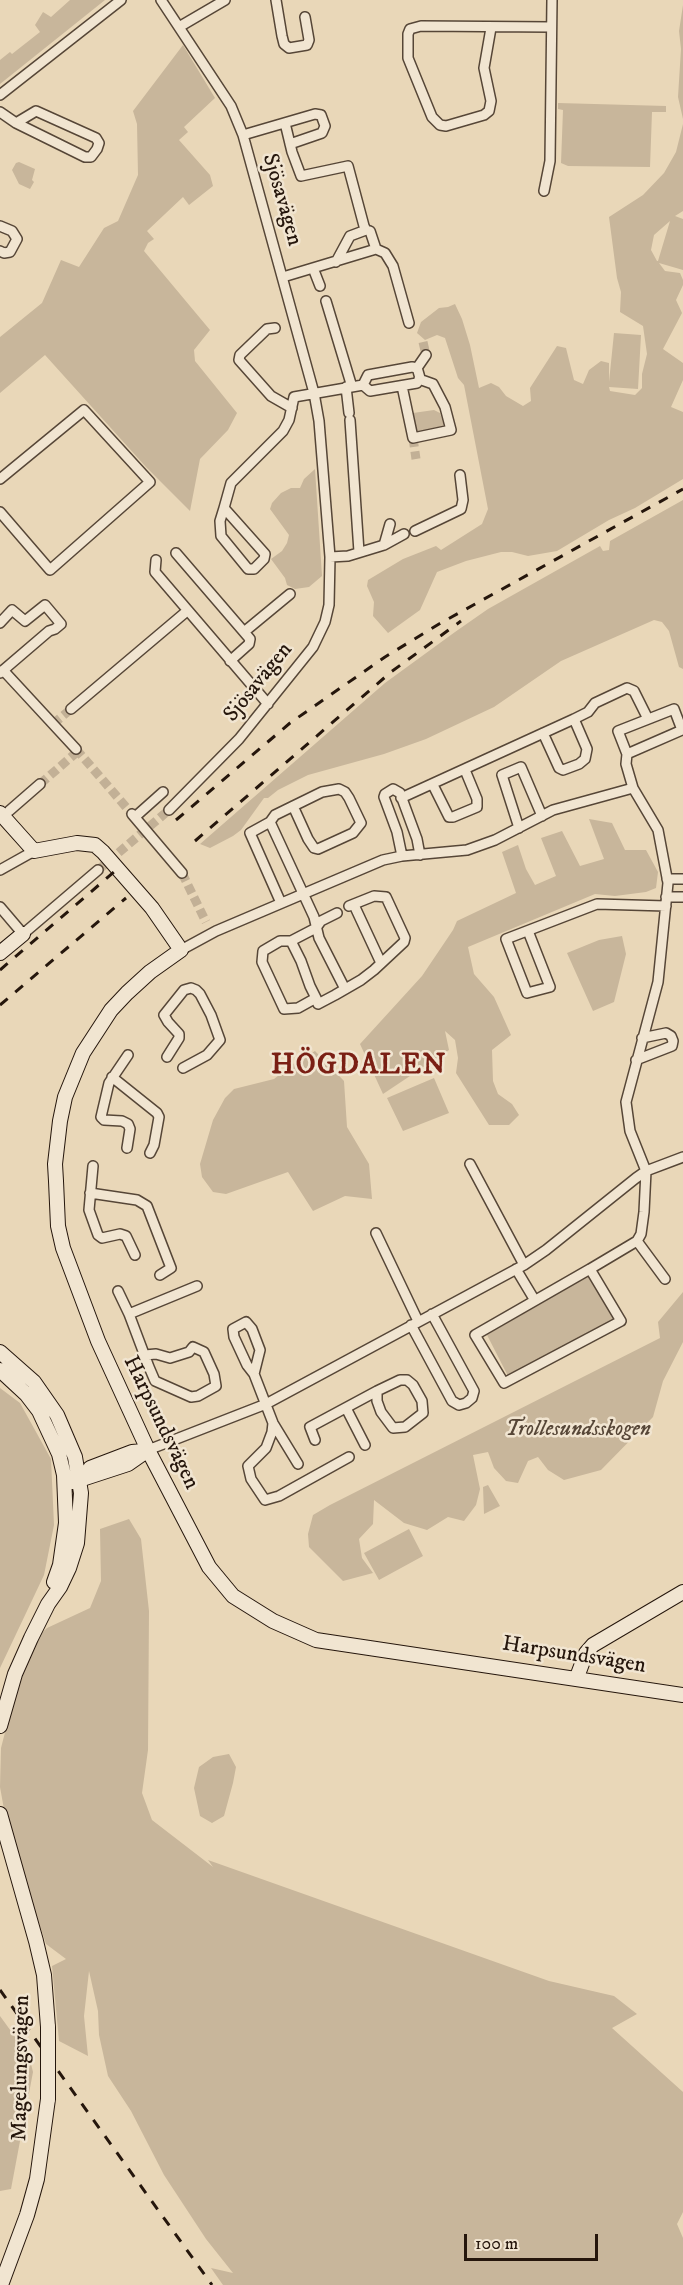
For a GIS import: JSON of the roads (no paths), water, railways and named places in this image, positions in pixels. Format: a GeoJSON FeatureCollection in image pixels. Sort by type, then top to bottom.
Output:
{"type":"FeatureCollection","features":[{"type":"Feature","properties":{"kind":"street"},"geometry":{"type":"LineString","coordinates":[[0,95],[121,0]]}},
{"type":"Feature","properties":{"kind":"street","name":"Sjösavägen"},"geometry":{"type":"LineString","coordinates":[[161,0],[231,106],[243,135],[314,393],[319,421],[330,557],[329,605],[325,622],[309,652],[268,704],[212,768],[169,810]]}},
{"type":"Feature","properties":{"kind":"street"},"geometry":{"type":"LineString","coordinates":[[179,27],[225,0]]}},
{"type":"Feature","properties":{"kind":"street"},"geometry":{"type":"LineString","coordinates":[[276,0],[284,44],[289,48],[307,45],[309,40],[305,17]]}},
{"type":"Feature","properties":{"kind":"street"},"geometry":{"type":"LineString","coordinates":[[544,191],[550,161],[552,0]]}},
{"type":"Feature","properties":{"kind":"street"},"geometry":{"type":"LineString","coordinates":[[491,28],[484,68],[491,101],[489,111],[484,115],[454,124],[440,125],[432,117],[408,58],[410,29],[421,26],[551,27]]}},
{"type":"Feature","properties":{"kind":"street"},"geometry":{"type":"LineString","coordinates":[[0,112],[15,123],[85,157],[91,157],[98,149],[99,143],[96,138],[36,111],[15,123]]}},
{"type":"Feature","properties":{"kind":"street","name":"Sjösavägen"},"geometry":{"type":"LineString","coordinates":[[243,135],[317,113],[321,115],[325,126],[322,133],[290,144]]}},
{"type":"Feature","properties":{"kind":"street"},"geometry":{"type":"LineString","coordinates":[[285,123],[301,176],[348,166],[366,230],[370,231],[376,249],[385,253],[393,266],[409,323]]}},
{"type":"Feature","properties":{"kind":"street"},"geometry":{"type":"LineString","coordinates":[[0,226],[12,231],[16,239],[10,252],[0,251]]}},
{"type":"Feature","properties":{"kind":"street"},"geometry":{"type":"LineString","coordinates":[[336,262],[350,236],[366,230]]}},
{"type":"Feature","properties":{"kind":"street","name":"Sjösavägen"},"geometry":{"type":"LineString","coordinates":[[283,277],[376,249]]}},
{"type":"Feature","properties":{"kind":"street"},"geometry":{"type":"LineString","coordinates":[[313,268],[320,286]]}},
{"type":"Feature","properties":{"kind":"street"},"geometry":{"type":"LineString","coordinates":[[326,301],[349,387],[359,552]]}},
{"type":"Feature","properties":{"kind":"street"},"geometry":{"type":"LineString","coordinates":[[275,328],[267,329],[240,355],[239,360],[272,396],[292,408]]}},
{"type":"Feature","properties":{"kind":"street"},"geometry":{"type":"LineString","coordinates":[[224,508],[265,554],[264,559],[254,568],[248,569],[221,536],[220,521],[231,483],[282,431],[289,420],[294,397],[349,387],[363,386],[370,391],[417,383],[419,379],[417,368],[426,356]]}},
{"type":"Feature","properties":{"kind":"street"},"geometry":{"type":"LineString","coordinates":[[363,386],[368,375],[417,368]]}},
{"type":"Feature","properties":{"kind":"street"},"geometry":{"type":"LineString","coordinates":[[402,386],[413,438],[451,430],[445,407],[433,384],[419,379]]}},
{"type":"Feature","properties":{"kind":"street"},"geometry":{"type":"LineString","coordinates":[[0,479],[84,411],[150,482],[50,570],[0,512]]}},
{"type":"Feature","properties":{"kind":"street"},"geometry":{"type":"LineString","coordinates":[[415,531],[461,509],[463,500],[460,475]]}},
{"type":"Feature","properties":{"kind":"street"},"geometry":{"type":"LineString","coordinates":[[384,545],[390,524]]}},
{"type":"Feature","properties":{"kind":"street"},"geometry":{"type":"LineString","coordinates":[[330,557],[348,556],[384,545],[404,534]]}},
{"type":"Feature","properties":{"kind":"street"},"geometry":{"type":"LineString","coordinates":[[176,553],[250,639],[249,644],[230,661]]}},
{"type":"Feature","properties":{"kind":"street"},"geometry":{"type":"LineString","coordinates":[[156,560],[155,572],[268,704]]}},
{"type":"Feature","properties":{"kind":"street"},"geometry":{"type":"LineString","coordinates":[[244,632],[290,594]]}},
{"type":"Feature","properties":{"kind":"street"},"geometry":{"type":"LineString","coordinates":[[0,623],[12,610],[25,621],[45,605],[61,624],[49,631],[2,671],[76,749]]}},
{"type":"Feature","properties":{"kind":"street"},"geometry":{"type":"LineString","coordinates":[[71,709],[187,611]]}},
{"type":"Feature","properties":{"kind":"street"},"geometry":{"type":"LineString","coordinates":[[401,798],[543,734],[588,712],[595,703],[627,688],[634,691],[648,719]]}},
{"type":"Feature","properties":{"kind":"street"},"geometry":{"type":"LineString","coordinates":[[90,693],[99,701]]}},
{"type":"Feature","properties":{"kind":"street"},"geometry":{"type":"LineString","coordinates":[[590,1269],[621,1321],[504,1383],[475,1335],[638,1240],[641,1234],[646,1171],[630,1131],[626,1102],[658,982],[667,879],[658,830],[633,788],[626,764],[627,754],[618,731],[674,709],[682,730],[627,754]]}},
{"type":"Feature","properties":{"kind":"street"},"geometry":{"type":"LineString","coordinates":[[543,734],[559,768],[563,770],[579,764],[585,759],[587,749],[574,718]]}},
{"type":"Feature","properties":{"kind":"street"},"geometry":{"type":"LineString","coordinates":[[519,828],[502,775],[521,767],[542,816]]}},
{"type":"Feature","properties":{"kind":"street"},"geometry":{"type":"LineString","coordinates":[[433,784],[449,817],[477,807],[477,799],[465,770]]}},
{"type":"Feature","properties":{"kind":"street"},"geometry":{"type":"LineString","coordinates":[[33,851],[4,812],[40,784]]}},
{"type":"Feature","properties":{"kind":"street","name":"Harpsundsvägen"},"geometry":{"type":"LineString","coordinates":[[633,788],[553,810],[495,840],[467,849],[383,860],[216,931],[181,950],[150,972],[110,1012],[83,1053],[65,1097],[55,1164],[58,1226],[63,1248],[98,1341],[148,1450],[209,1567],[233,1596],[273,1620],[316,1640],[577,1677],[683,1695]]}},
{"type":"Feature","properties":{"kind":"street"},"geometry":{"type":"LineString","coordinates":[[280,903],[250,833],[270,822],[275,815],[293,806],[322,792],[339,789],[349,798],[361,823],[353,833],[318,849],[314,848],[293,806]]}},
{"type":"Feature","properties":{"kind":"street"},"geometry":{"type":"LineString","coordinates":[[402,856],[397,832],[384,797],[389,790],[393,789],[399,793],[417,839],[420,855]]}},
{"type":"Feature","properties":{"kind":"street"},"geometry":{"type":"LineString","coordinates":[[163,792],[133,815],[182,873]]}},
{"type":"Feature","properties":{"kind":"street"},"geometry":{"type":"LineString","coordinates":[[270,822],[345,989]]}},
{"type":"Feature","properties":{"kind":"street"},"geometry":{"type":"LineString","coordinates":[[0,870],[33,851],[77,843],[94,845],[103,852],[152,908],[181,950]]}},
{"type":"Feature","properties":{"kind":"street"},"geometry":{"type":"LineString","coordinates":[[0,952],[98,870]]}},
{"type":"Feature","properties":{"kind":"street"},"geometry":{"type":"LineString","coordinates":[[667,879],[683,879]]}},
{"type":"Feature","properties":{"kind":"street"},"geometry":{"type":"LineString","coordinates":[[291,941],[318,1004],[361,980],[381,963],[404,942],[404,933],[386,897],[374,896],[351,905],[381,963]]}},
{"type":"Feature","properties":{"kind":"street"},"geometry":{"type":"LineString","coordinates":[[528,931],[550,987],[527,993],[506,939],[597,904],[666,902],[683,897]]}},
{"type":"Feature","properties":{"kind":"street"},"geometry":{"type":"LineString","coordinates":[[0,907],[22,934]]}},
{"type":"Feature","properties":{"kind":"street"},"geometry":{"type":"LineString","coordinates":[[316,998],[298,1008],[284,1009],[261,956],[266,947],[285,939],[291,941],[316,928],[321,921],[337,913]]}},
{"type":"Feature","properties":{"kind":"street"},"geometry":{"type":"LineString","coordinates":[[167,1057],[179,1038],[179,1034],[164,1015],[184,990],[191,988],[200,994],[211,1015],[219,1040],[207,1055],[183,1068]]}},
{"type":"Feature","properties":{"kind":"street"},"geometry":{"type":"LineString","coordinates":[[636,1060],[672,1046],[673,1041],[666,1033],[642,1038]]}},
{"type":"Feature","properties":{"kind":"street"},"geometry":{"type":"LineString","coordinates":[[127,1148],[130,1129],[128,1124],[122,1121],[104,1120],[101,1117],[106,1091],[112,1077],[128,1056]]}},
{"type":"Feature","properties":{"kind":"street"},"geometry":{"type":"LineString","coordinates":[[112,1077],[157,1113],[159,1118],[154,1145],[150,1153]]}},
{"type":"Feature","properties":{"kind":"street"},"geometry":{"type":"LineString","coordinates":[[64,1480],[111,1465],[266,1404],[520,1267],[546,1250],[621,1188],[646,1171],[683,1157]]}},
{"type":"Feature","properties":{"kind":"street"},"geometry":{"type":"LineString","coordinates":[[470,1164],[534,1299]]}},
{"type":"Feature","properties":{"kind":"street"},"geometry":{"type":"LineString","coordinates":[[93,1166],[90,1213],[99,1235],[102,1239],[120,1234],[126,1236],[135,1255]]}},
{"type":"Feature","properties":{"kind":"street"},"geometry":{"type":"LineString","coordinates":[[90,1193],[137,1200],[147,1206],[171,1268],[160,1275]]}},
{"type":"Feature","properties":{"kind":"street"},"geometry":{"type":"LineString","coordinates":[[376,1233],[414,1323],[452,1401],[459,1405],[472,1398],[474,1391],[432,1314]]}},
{"type":"Feature","properties":{"kind":"street"},"geometry":{"type":"LineString","coordinates":[[638,1240],[665,1279]]}},
{"type":"Feature","properties":{"kind":"street"},"geometry":{"type":"LineString","coordinates":[[129,1314],[196,1286]]}},
{"type":"Feature","properties":{"kind":"street","name":"Harpsundsvägen"},"geometry":{"type":"LineString","coordinates":[[118,1291],[155,1382],[191,1397],[198,1396],[216,1386],[214,1374],[204,1352],[193,1347],[189,1352],[170,1358],[156,1354],[145,1355]]}},
{"type":"Feature","properties":{"kind":"street"},"geometry":{"type":"LineString","coordinates":[[254,1374],[260,1350],[252,1329],[246,1322],[235,1327],[233,1332],[247,1365],[254,1374],[273,1423],[298,1464]]}},
{"type":"Feature","properties":{"kind":"street"},"geometry":{"type":"LineString","coordinates":[[0,1352],[23,1371],[49,1402],[69,1442],[79,1476],[80,1515],[77,1543],[60,1587],[48,1604]]}},
{"type":"Feature","properties":{"kind":"street"},"geometry":{"type":"LineString","coordinates":[[0,1370],[26,1394],[39,1411],[59,1454],[64,1480],[66,1523],[60,1565],[48,1604],[15,1674],[0,1726]]}},
{"type":"Feature","properties":{"kind":"street"},"geometry":{"type":"LineString","coordinates":[[315,1440],[310,1427],[377,1391],[400,1380],[407,1380],[413,1384],[422,1401],[423,1413],[405,1427],[393,1428],[381,1412],[377,1401],[377,1391]]}},
{"type":"Feature","properties":{"kind":"street"},"geometry":{"type":"LineString","coordinates":[[345,1408],[365,1445]]}},
{"type":"Feature","properties":{"kind":"street"},"geometry":{"type":"LineString","coordinates":[[273,1423],[266,1448],[248,1466],[251,1479],[265,1500],[279,1496],[349,1457]]}},
{"type":"Feature","properties":{"kind":"street"},"geometry":{"type":"LineString","coordinates":[[577,1677],[586,1653],[593,1645],[683,1592]]}},
{"type":"Feature","properties":{"kind":"street","name":"Magelungsvägen"},"geometry":{"type":"LineString","coordinates":[[0,1814],[44,1975],[48,2027],[48,2099],[38,2178],[27,2215],[1,2282]]}},
{"type":"Feature","properties":{"kind":"tunnel"},"geometry":{"type":"LineString","coordinates":[[423,342],[426,355]]}},
{"type":"Feature","properties":{"kind":"tunnel"},"geometry":{"type":"LineString","coordinates":[[413,438],[416,459]]}},
{"type":"Feature","properties":{"kind":"tunnel"},"geometry":{"type":"LineString","coordinates":[[53,724],[71,709]]}},
{"type":"Feature","properties":{"kind":"tunnel"},"geometry":{"type":"LineString","coordinates":[[76,749],[132,814]]}},
{"type":"Feature","properties":{"kind":"tunnel"},"geometry":{"type":"LineString","coordinates":[[40,784],[77,752]]}},
{"type":"Feature","properties":{"kind":"tunnel"},"geometry":{"type":"LineString","coordinates":[[98,870],[169,810]]}},
{"type":"Feature","properties":{"kind":"tunnel"},"geometry":{"type":"LineString","coordinates":[[182,873],[206,922]]}},
{"type":"Feature","properties":{"kind":"railway"},"geometry":{"type":"LineString","coordinates":[[176,820],[290,723],[385,657],[439,624],[683,489]]}},
{"type":"Feature","properties":{"kind":"railway"},"geometry":{"type":"LineString","coordinates":[[195,841],[391,672],[461,621]]}},
{"type":"Feature","properties":{"kind":"railway"},"geometry":{"type":"LineString","coordinates":[[0,970],[114,872]]}},
{"type":"Feature","properties":{"kind":"railway"},"geometry":{"type":"LineString","coordinates":[[0,1005],[126,898]]}},
{"type":"Feature","properties":{"kind":"railway"},"geometry":{"type":"LineString","coordinates":[[0,1990],[212,2285]]}},
{"type":"Feature","properties":{"kind":"district","name":"HÖGDALEN"},"geometry":{"type":"Point","coordinates":[359,1067]}},
{"type":"Feature","properties":{"kind":"park label","name":"Trollesundsskogen"},"geometry":{"type":"Point","coordinates":[578,1430]}}]}
